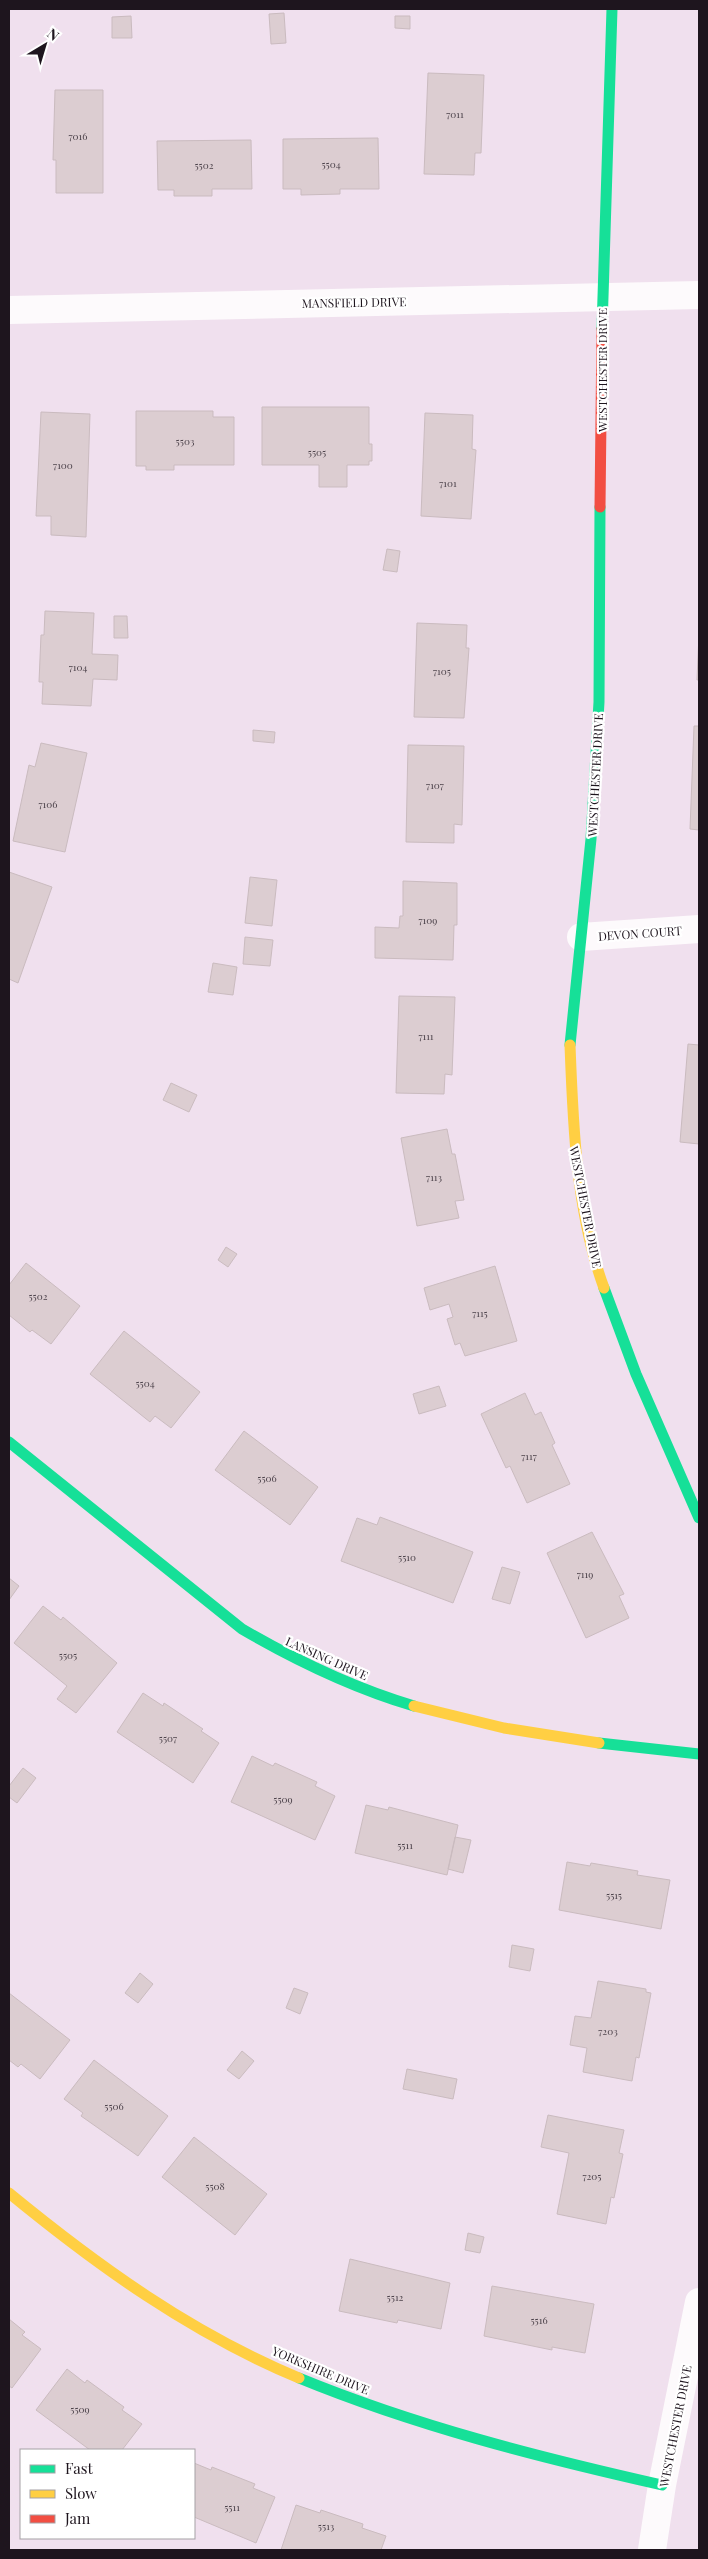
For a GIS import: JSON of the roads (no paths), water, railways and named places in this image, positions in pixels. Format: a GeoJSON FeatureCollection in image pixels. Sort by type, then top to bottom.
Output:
{"type":"FeatureCollection","features":[{"type":"Feature","properties":{"kind":"street","name":"WESTCHESTER DRIVE"},"geometry":{"type":"LineString","coordinates":[[612,9],[602,296],[599,702],[591,839],[570,1032],[574,1150],[596,1266],[632,1365],[699,1518]]}},
{"type":"Feature","properties":{"kind":"street","name":"MANSFIELD DRIVE"},"geometry":{"type":"LineString","coordinates":[[9,310],[699,294]]}},
{"type":"Feature","properties":{"kind":"street","name":"DEVON COURT"},"geometry":{"type":"LineString","coordinates":[[581,937],[699,929]]}},
{"type":"Feature","properties":{"kind":"street","name":"LANSING DRIVE"},"geometry":{"type":"LineString","coordinates":[[9,1442],[242,1629],[277,1652],[320,1673],[380,1696],[459,1720],[561,1738],[699,1754]]}},
{"type":"Feature","properties":{"kind":"street","name":"YORKSHIRE DRIVE"},"geometry":{"type":"LineString","coordinates":[[9,2193],[77,2247],[167,2310],[270,2364],[355,2400],[438,2430],[540,2458],[662,2485]]}},
{"type":"Feature","properties":{"kind":"street","name":"WESTCHESTER DRIVE"},"geometry":{"type":"LineString","coordinates":[[652,2550],[662,2485],[699,2302]]}}]}
